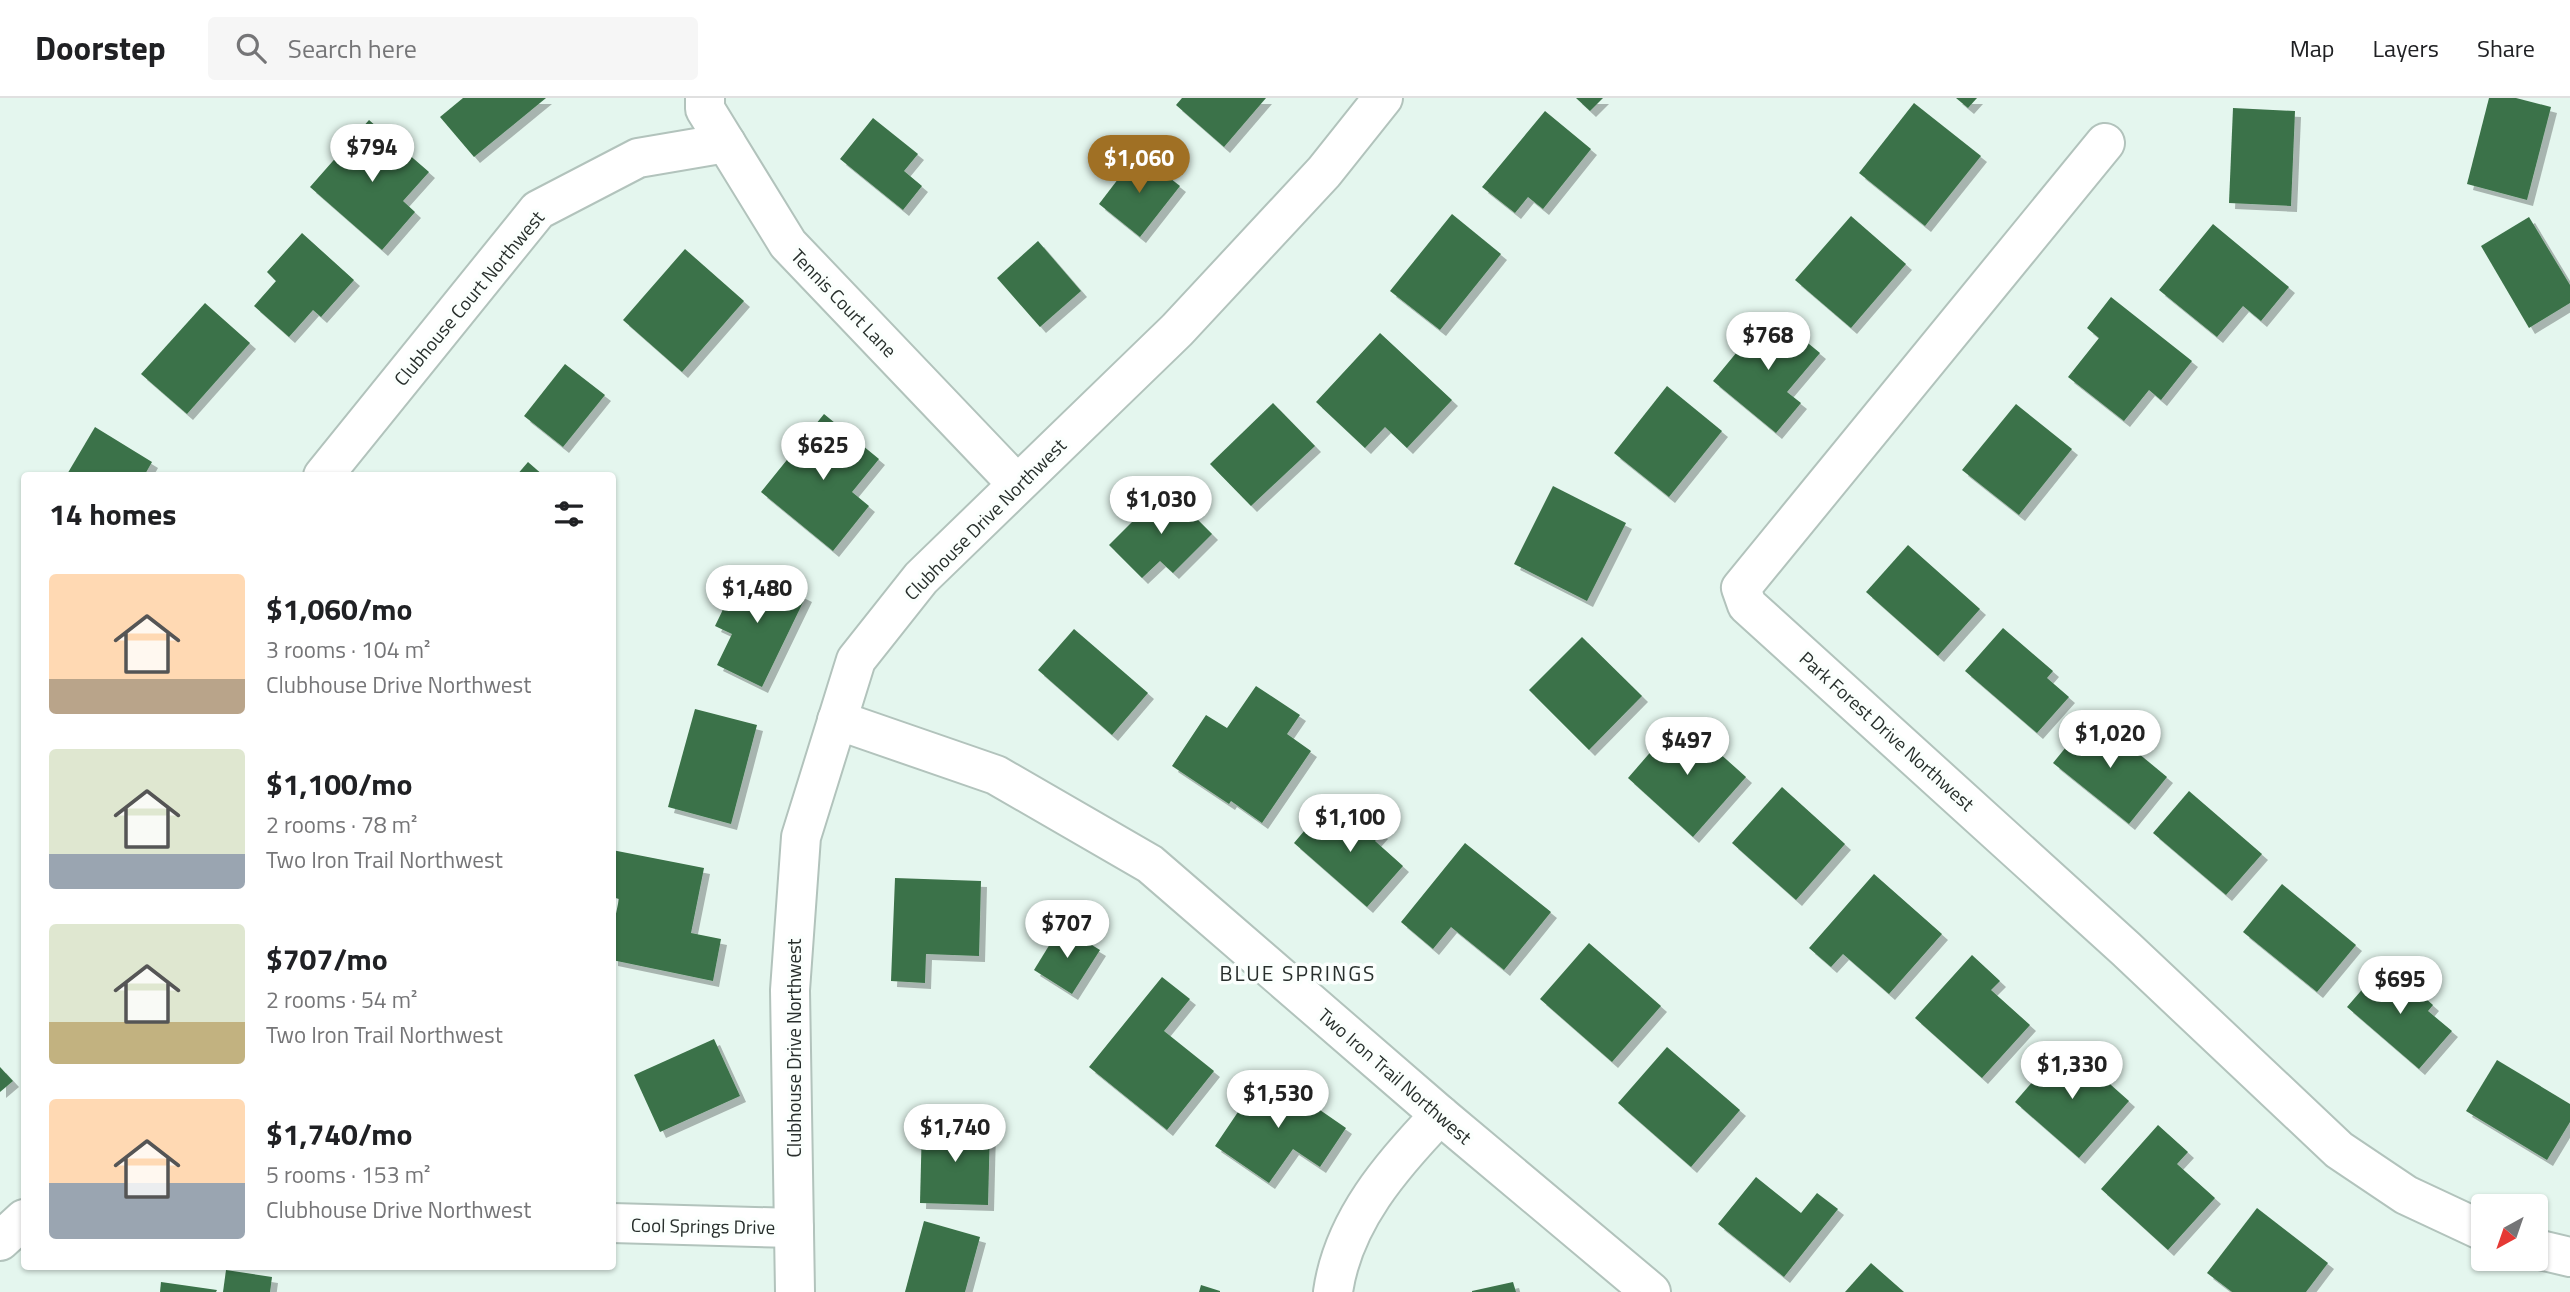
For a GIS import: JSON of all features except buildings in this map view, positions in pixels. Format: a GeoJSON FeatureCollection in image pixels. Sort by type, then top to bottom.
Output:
{"type":"FeatureCollection","features":[{"type":"Feature","properties":{"kind":"street","name":"Tennis Court Lane"},"geometry":{"type":"LineString","coordinates":[[705,98],[705,109],[788,244],[1017,484]]}},
{"type":"Feature","properties":{"kind":"street","name":"Clubhouse Drive Northwest"},"geometry":{"type":"LineString","coordinates":[[795,1292],[790,990],[802,837],[856,660],[921,578],[1177,330],[1324,172],[1383,98]]}},
{"type":"Feature","properties":{"kind":"street","name":"Clubhouse Court Northwest"},"geometry":{"type":"LineString","coordinates":[[326,472],[538,210],[638,158],[726,143]]}},
{"type":"Feature","properties":{"kind":"street","name":"Park Forest Drive Northwest"},"geometry":{"type":"LineString","coordinates":[[2105,143],[1741,588],[1747,605],[2126,949],[2339,1150],[2406,1195],[2471,1225]]}},
{"type":"Feature","properties":{"kind":"street","name":"Two Iron Trail Northwest"},"geometry":{"type":"LineString","coordinates":[[837,720],[996,775],[1150,864],[1440,1115],[1651,1292]]}},
{"type":"Feature","properties":{"kind":"street"},"geometry":{"type":"LineString","coordinates":[[1333,1292],[1350,1234],[1372,1193],[1440,1115]]}},
{"type":"Feature","properties":{"kind":"street"},"geometry":{"type":"LineString","coordinates":[[0,1241],[21,1222]]}},
{"type":"Feature","properties":{"kind":"street","name":"Cool Springs Drive"},"geometry":{"type":"LineString","coordinates":[[616,1223],[794,1228]]}},
{"type":"Feature","properties":{"kind":"street"},"geometry":{"type":"LineString","coordinates":[[2548,1252],[2570,1257]]}},
{"type":"Feature","properties":{"kind":"district","name":"BLUE SPRINGS"},"geometry":{"type":"Point","coordinates":[1298,974]}}]}
